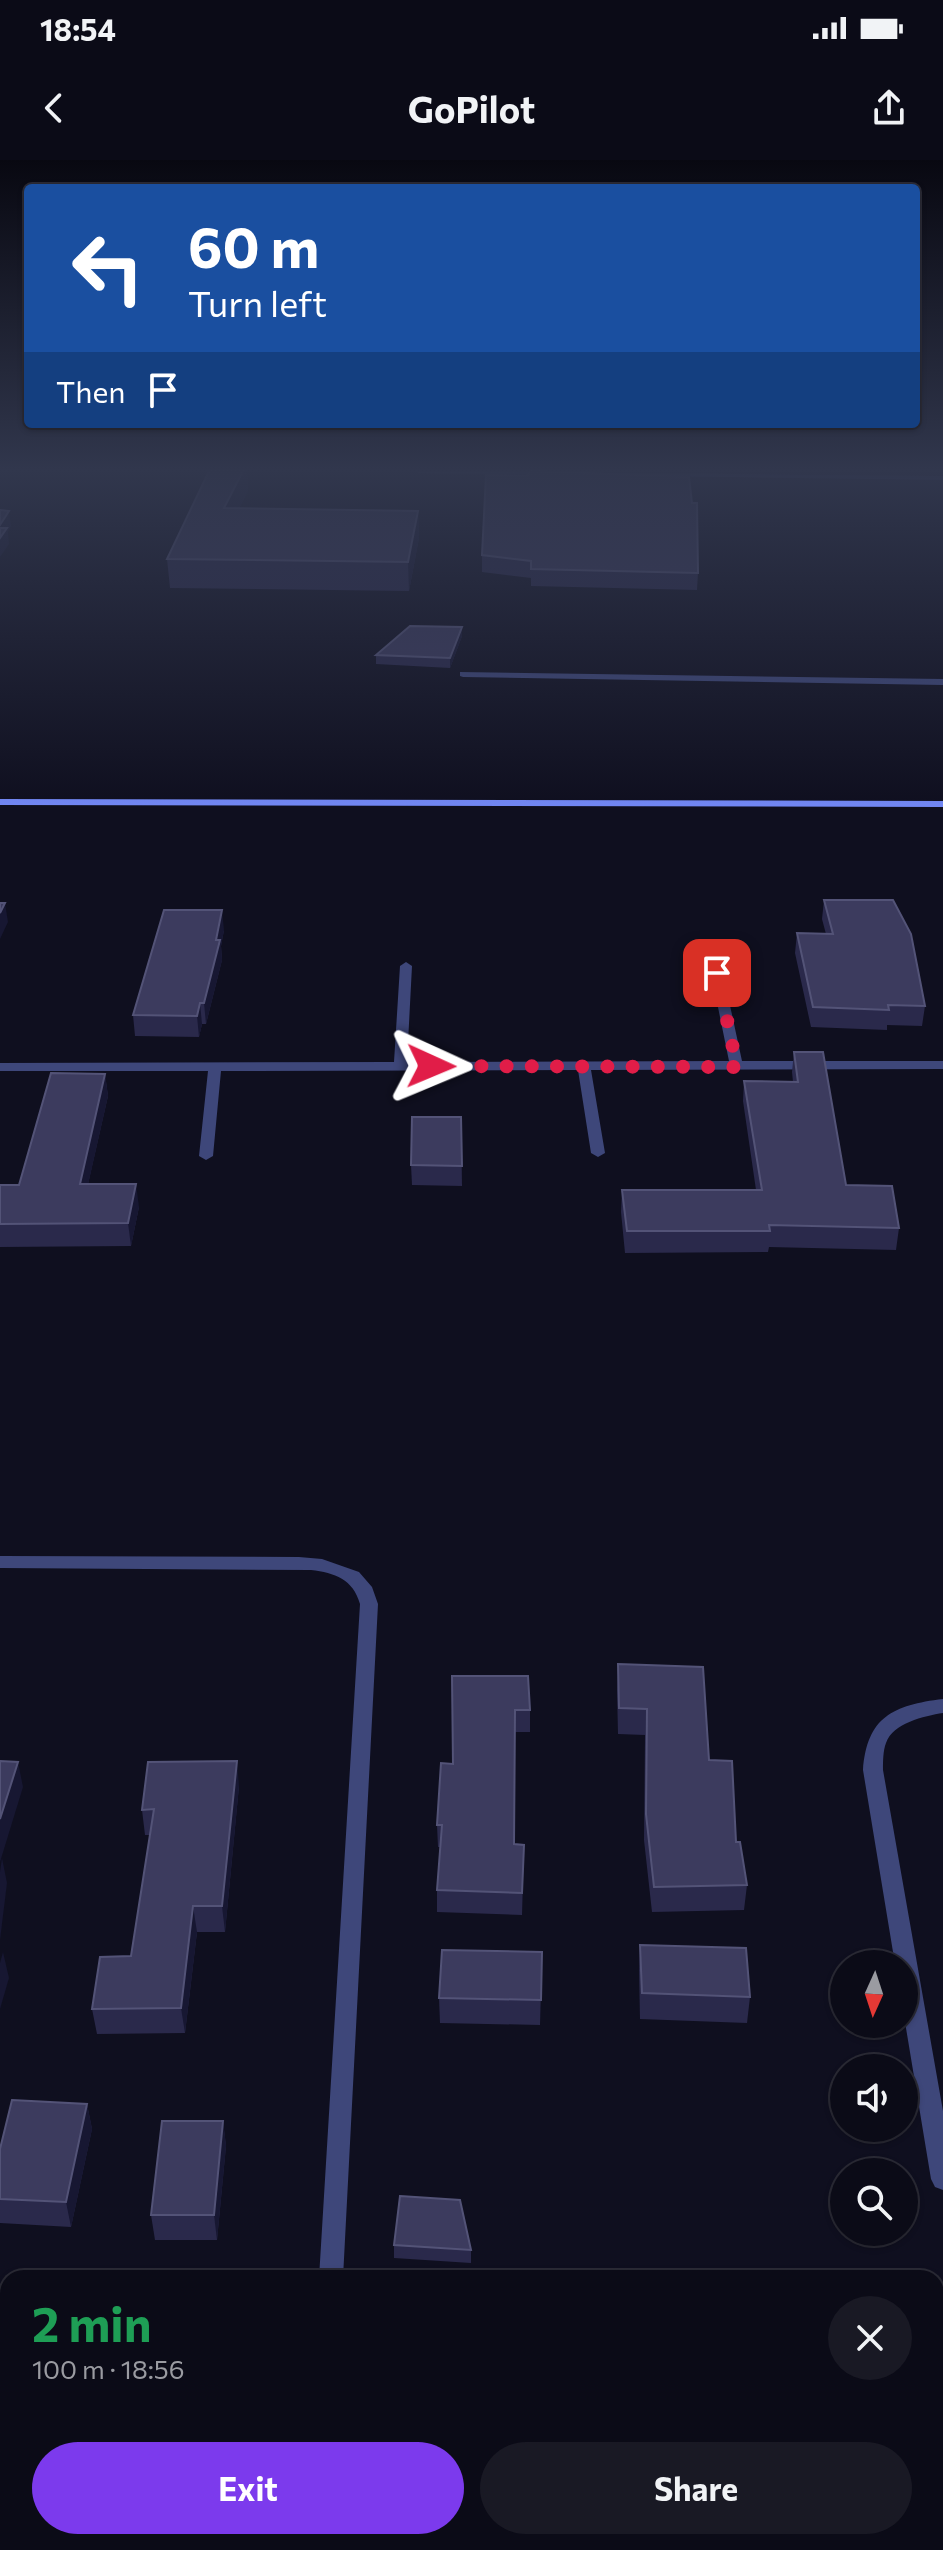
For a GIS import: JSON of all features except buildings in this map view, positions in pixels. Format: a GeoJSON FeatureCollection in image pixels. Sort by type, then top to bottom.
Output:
{"type":"FeatureCollection","features":[{"type":"Feature","properties":{"kind":"main road"},"geometry":{"type":"LineString","coordinates":[[0,802],[340,801],[433,805]]}},
{"type":"Feature","properties":{"kind":"main road"},"geometry":{"type":"LineString","coordinates":[[0,811],[346,809],[433,805],[943,804]]}},
{"type":"Feature","properties":{"kind":"street"},"geometry":{"type":"LineString","coordinates":[[463,674],[943,682]]}},
{"type":"Feature","properties":{"kind":"street"},"geometry":{"type":"LineString","coordinates":[[400,1066],[406,966]]}},
{"type":"Feature","properties":{"kind":"street"},"geometry":{"type":"LineString","coordinates":[[717,973],[737,1067]]}},
{"type":"Feature","properties":{"kind":"street"},"geometry":{"type":"LineString","coordinates":[[0,1067],[943,1065]]}},
{"type":"Feature","properties":{"kind":"street"},"geometry":{"type":"LineString","coordinates":[[206,1156],[215,1066]]}},
{"type":"Feature","properties":{"kind":"street"},"geometry":{"type":"LineString","coordinates":[[584,1068],[598,1153]]}},
{"type":"Feature","properties":{"kind":"street"},"geometry":{"type":"LineString","coordinates":[[0,1562],[299,1563],[346,1571],[355,1575],[367,1592],[369,1604],[331,2270]]}},
{"type":"Feature","properties":{"kind":"street"},"geometry":{"type":"LineString","coordinates":[[943,1706],[895,1721],[879,1735],[873,1770],[943,2179]]}},
{"type":"Feature","properties":{"kind":"route"},"geometry":{"type":"LineString","coordinates":[[431,1066],[737,1067],[717,973]]}}]}
